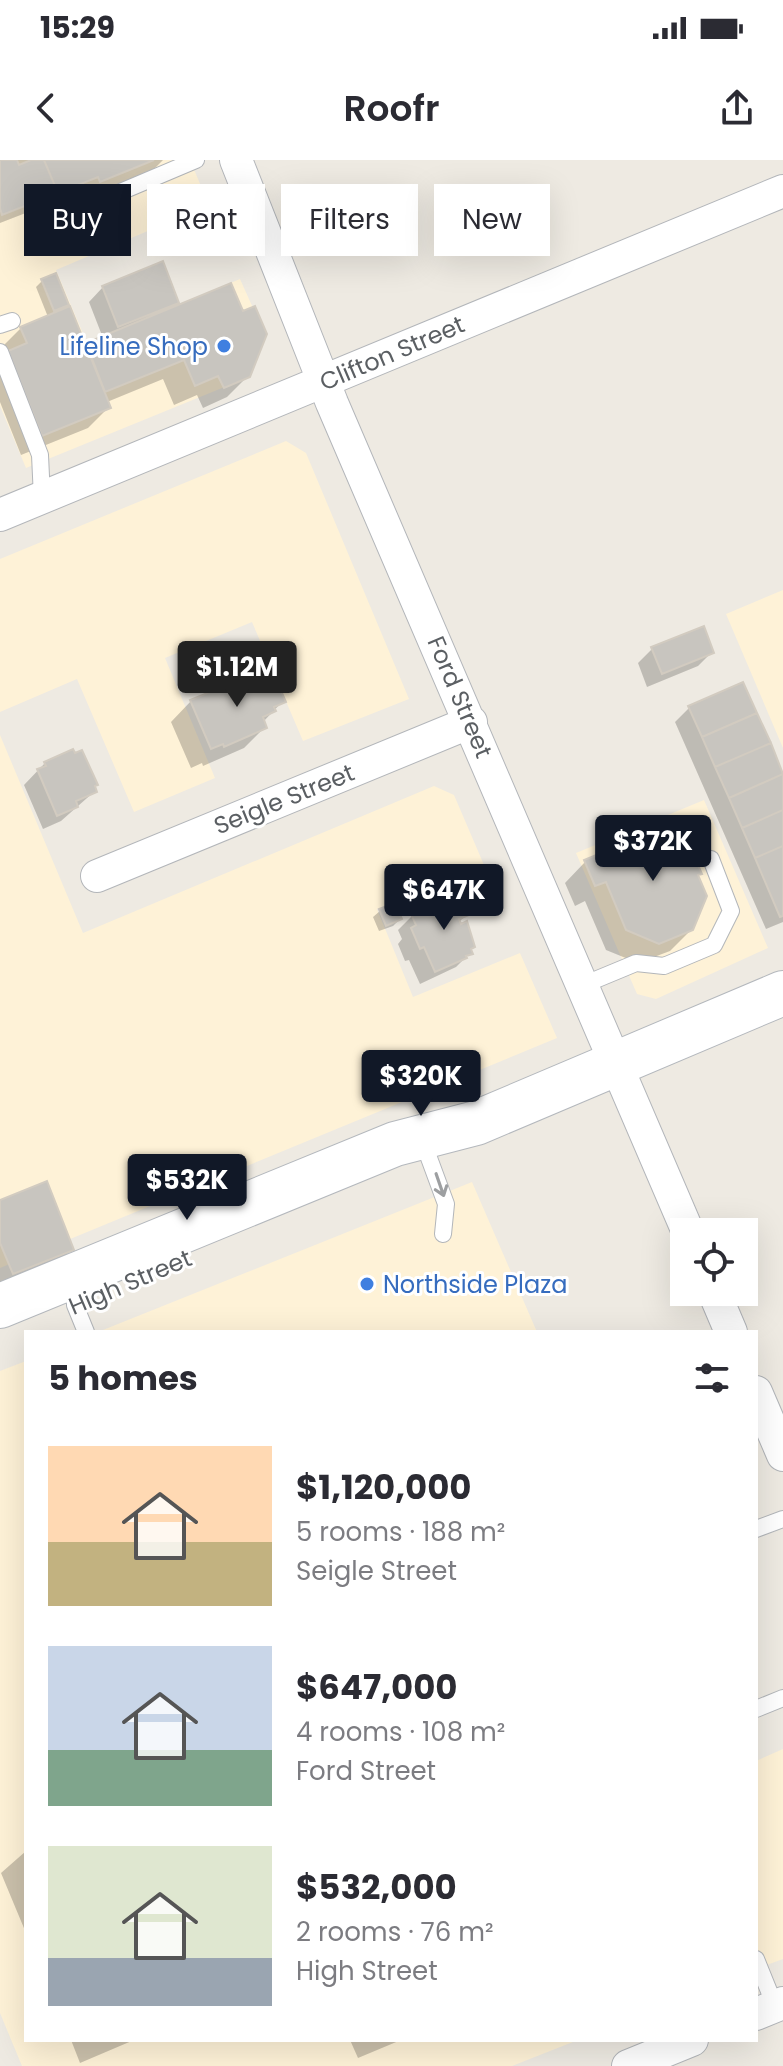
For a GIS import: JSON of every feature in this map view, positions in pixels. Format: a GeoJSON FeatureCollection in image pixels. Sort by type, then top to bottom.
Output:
{"type":"FeatureCollection","features":[{"type":"Feature","properties":{"kind":"main road","name":"High Street"},"geometry":{"type":"LineString","coordinates":[[30,1330],[81,1318],[401,1170],[425,1146],[783,993]]}},
{"type":"Feature","properties":{"kind":"main road","name":"High Street"},"geometry":{"type":"LineString","coordinates":[[0,1306],[395,1144],[425,1146]]}},
{"type":"Feature","properties":{"kind":"main road","name":"High Street"},"geometry":{"type":"LineString","coordinates":[[0,1337],[24,1331]]}},
{"type":"Feature","properties":{"kind":"street","name":"Ford Street"},"geometry":{"type":"LineString","coordinates":[[236,160],[324,382],[682,1218]]}},
{"type":"Feature","properties":{"kind":"street","name":"Clifton Street"},"geometry":{"type":"LineString","coordinates":[[0,515],[783,191]]}},
{"type":"Feature","properties":{"kind":"street","name":"Seigle Street"},"geometry":{"type":"LineString","coordinates":[[97,876],[471,722]]}},
{"type":"Feature","properties":{"kind":"street"},"geometry":{"type":"LineString","coordinates":[[720,1306],[730,1330]]}},
{"type":"Feature","properties":{"kind":"street"},"geometry":{"type":"LineString","coordinates":[[758,1397],[783,1455]]}},
{"type":"Feature","properties":{"kind":"street"},"geometry":{"type":"LineString","coordinates":[[628,2066],[687,2042]]}},
{"type":"Feature","properties":{"kind":"lane"},"geometry":{"type":"LineString","coordinates":[[131,188],[196,160]]}},
{"type":"Feature","properties":{"kind":"lane"},"geometry":{"type":"LineString","coordinates":[[0,352],[40,455],[42,498]]}},
{"type":"Feature","properties":{"kind":"lane"},"geometry":{"type":"LineString","coordinates":[[583,985],[636,963],[664,966],[714,945],[731,911],[711,859]]}},
{"type":"Feature","properties":{"kind":"lane"},"geometry":{"type":"LineString","coordinates":[[425,1146],[446,1204],[443,1234]]}},
{"type":"Feature","properties":{"kind":"lane"},"geometry":{"type":"LineString","coordinates":[[758,1528],[783,1519]]}},
{"type":"Feature","properties":{"kind":"lane"},"geometry":{"type":"LineString","coordinates":[[758,1708],[783,1698]]}},
{"type":"Feature","properties":{"kind":"lane"},"geometry":{"type":"LineString","coordinates":[[758,1965],[771,2007]]}},
{"type":"Feature","properties":{"kind":"shaded area"},"geometry":{"type":"Polygon","coordinates":[[[0,160],[190,160],[200,184],[147,184],[147,231],[131,238],[131,184],[24,184],[24,256],[89,256],[56,270],[87,343],[240,279],[265,335],[249,377],[26,468],[0,406],[0,160]]]}},
{"type":"Feature","properties":{"kind":"shaded area"},"geometry":{"type":"Polygon","coordinates":[[[286,441],[306,453],[409,699],[303,741],[252,622],[165,658],[215,778],[134,812],[77,679],[0,712],[0,559],[286,441]]]}},
{"type":"Feature","properties":{"kind":"shaded area"},"geometry":{"type":"Polygon","coordinates":[[[783,590],[783,748],[726,614],[783,590]]]}},
{"type":"Feature","properties":{"kind":"shaded area"},"geometry":{"type":"Polygon","coordinates":[[[0,735],[83,933],[434,786],[454,795],[484,865],[377,909],[413,997],[520,953],[557,1038],[0,1268],[0,735]]]}},
{"type":"Feature","properties":{"kind":"shaded area"},"geometry":{"type":"Polygon","coordinates":[[[704,800],[768,948],[656,999],[637,994],[576,853],[704,800]]]}},
{"type":"Feature","properties":{"kind":"shaded area","name":"Northside Plaza"},"geometry":{"type":"Polygon","coordinates":[[[472,1182],[536,1330],[103,1330],[472,1182]]]}},
{"type":"Feature","properties":{"kind":"shaded area"},"geometry":{"type":"Polygon","coordinates":[[[24,1362],[24,2042],[573,2042],[512,2066],[22,2066],[0,2013],[0,1371],[24,1362]]]}},
{"type":"Feature","properties":{"kind":"shaded area"},"geometry":{"type":"Polygon","coordinates":[[[783,1749],[783,1959],[758,1968],[758,1760],[783,1749]]]}},
{"type":"Feature","properties":{"kind":"building"},"geometry":{"type":"Polygon","coordinates":[[[0,160],[17,160],[19,165],[31,160],[44,160],[54,184],[24,184],[24,206],[2,215],[0,160]]]}},
{"type":"Feature","properties":{"kind":"building"},"geometry":{"type":"Polygon","coordinates":[[[44,160],[154,160],[100,182],[98,177],[80,184],[54,184],[44,160]]]}},
{"type":"Feature","properties":{"kind":"building"},"geometry":{"type":"Polygon","coordinates":[[[163,261],[179,303],[118,327],[102,286],[163,261]]]}},
{"type":"Feature","properties":{"kind":"building"},"geometry":{"type":"Polygon","coordinates":[[[56,273],[69,305],[54,311],[41,279],[56,273]]]}},
{"type":"Feature","properties":{"kind":"building"},"geometry":{"type":"Polygon","coordinates":[[[231,283],[243,311],[255,306],[267,334],[250,377],[224,388],[218,376],[195,386],[184,360],[105,392],[86,343],[231,283]]]}},
{"type":"Feature","properties":{"kind":"building"},"geometry":{"type":"Polygon","coordinates":[[[70,306],[111,408],[42,436],[8,351],[27,343],[20,327],[70,306]]]}},
{"type":"Feature","properties":{"kind":"building"},"geometry":{"type":"Polygon","coordinates":[[[704,626],[714,653],[662,674],[651,647],[704,626]]]}},
{"type":"Feature","properties":{"kind":"building"},"geometry":{"type":"Polygon","coordinates":[[[259,672],[262,680],[274,675],[286,702],[263,717],[267,728],[224,747],[223,744],[211,749],[190,700],[259,672]]]}},
{"type":"Feature","properties":{"kind":"building"},"geometry":{"type":"Polygon","coordinates":[[[743,682],[757,713],[702,737],[688,706],[743,682]]]}},
{"type":"Feature","properties":{"kind":"building"},"geometry":{"type":"Polygon","coordinates":[[[757,713],[771,743],[715,767],[702,737],[757,713]]]}},
{"type":"Feature","properties":{"kind":"building"},"geometry":{"type":"Polygon","coordinates":[[[771,743],[783,774],[729,798],[715,767],[771,743]]]}},
{"type":"Feature","properties":{"kind":"building"},"geometry":{"type":"Polygon","coordinates":[[[73,749],[75,753],[82,750],[98,785],[95,786],[97,792],[76,801],[78,807],[57,816],[37,769],[46,766],[44,762],[73,749]]]}},
{"type":"Feature","properties":{"kind":"building"},"geometry":{"type":"Polygon","coordinates":[[[783,774],[783,810],[742,828],[729,798],[783,774]]]}},
{"type":"Feature","properties":{"kind":"building"},"geometry":{"type":"Polygon","coordinates":[[[783,810],[783,846],[755,858],[742,828],[783,810]]]}},
{"type":"Feature","properties":{"kind":"building"},"geometry":{"type":"Polygon","coordinates":[[[679,821],[702,874],[698,875],[707,896],[693,930],[659,944],[626,930],[606,882],[595,886],[584,860],[679,821]]]}},
{"type":"Feature","properties":{"kind":"building"},"geometry":{"type":"Polygon","coordinates":[[[783,846],[783,916],[780,917],[755,858],[783,846]]]}},
{"type":"Feature","properties":{"kind":"building"},"geometry":{"type":"Polygon","coordinates":[[[460,892],[469,915],[459,919],[461,924],[467,921],[475,947],[471,949],[473,954],[435,972],[411,928],[416,925],[411,914],[460,892]]]}},
{"type":"Feature","properties":{"kind":"building"},"geometry":{"type":"Polygon","coordinates":[[[387,906],[389,909],[396,906],[402,919],[386,926],[379,909],[387,906]]]}},
{"type":"Feature","properties":{"kind":"building"},"geometry":{"type":"Polygon","coordinates":[[[47,1181],[74,1250],[13,1274],[0,1243],[0,1200],[47,1181]]]}},
{"type":"Feature","properties":{"kind":"place","name":"Lifeline Shop"},"geometry":{"type":"Point","coordinates":[224,346]}},
{"type":"Feature","properties":{"kind":"place","name":"Northside Plaza"},"geometry":{"type":"Point","coordinates":[367,1284]}}]}
